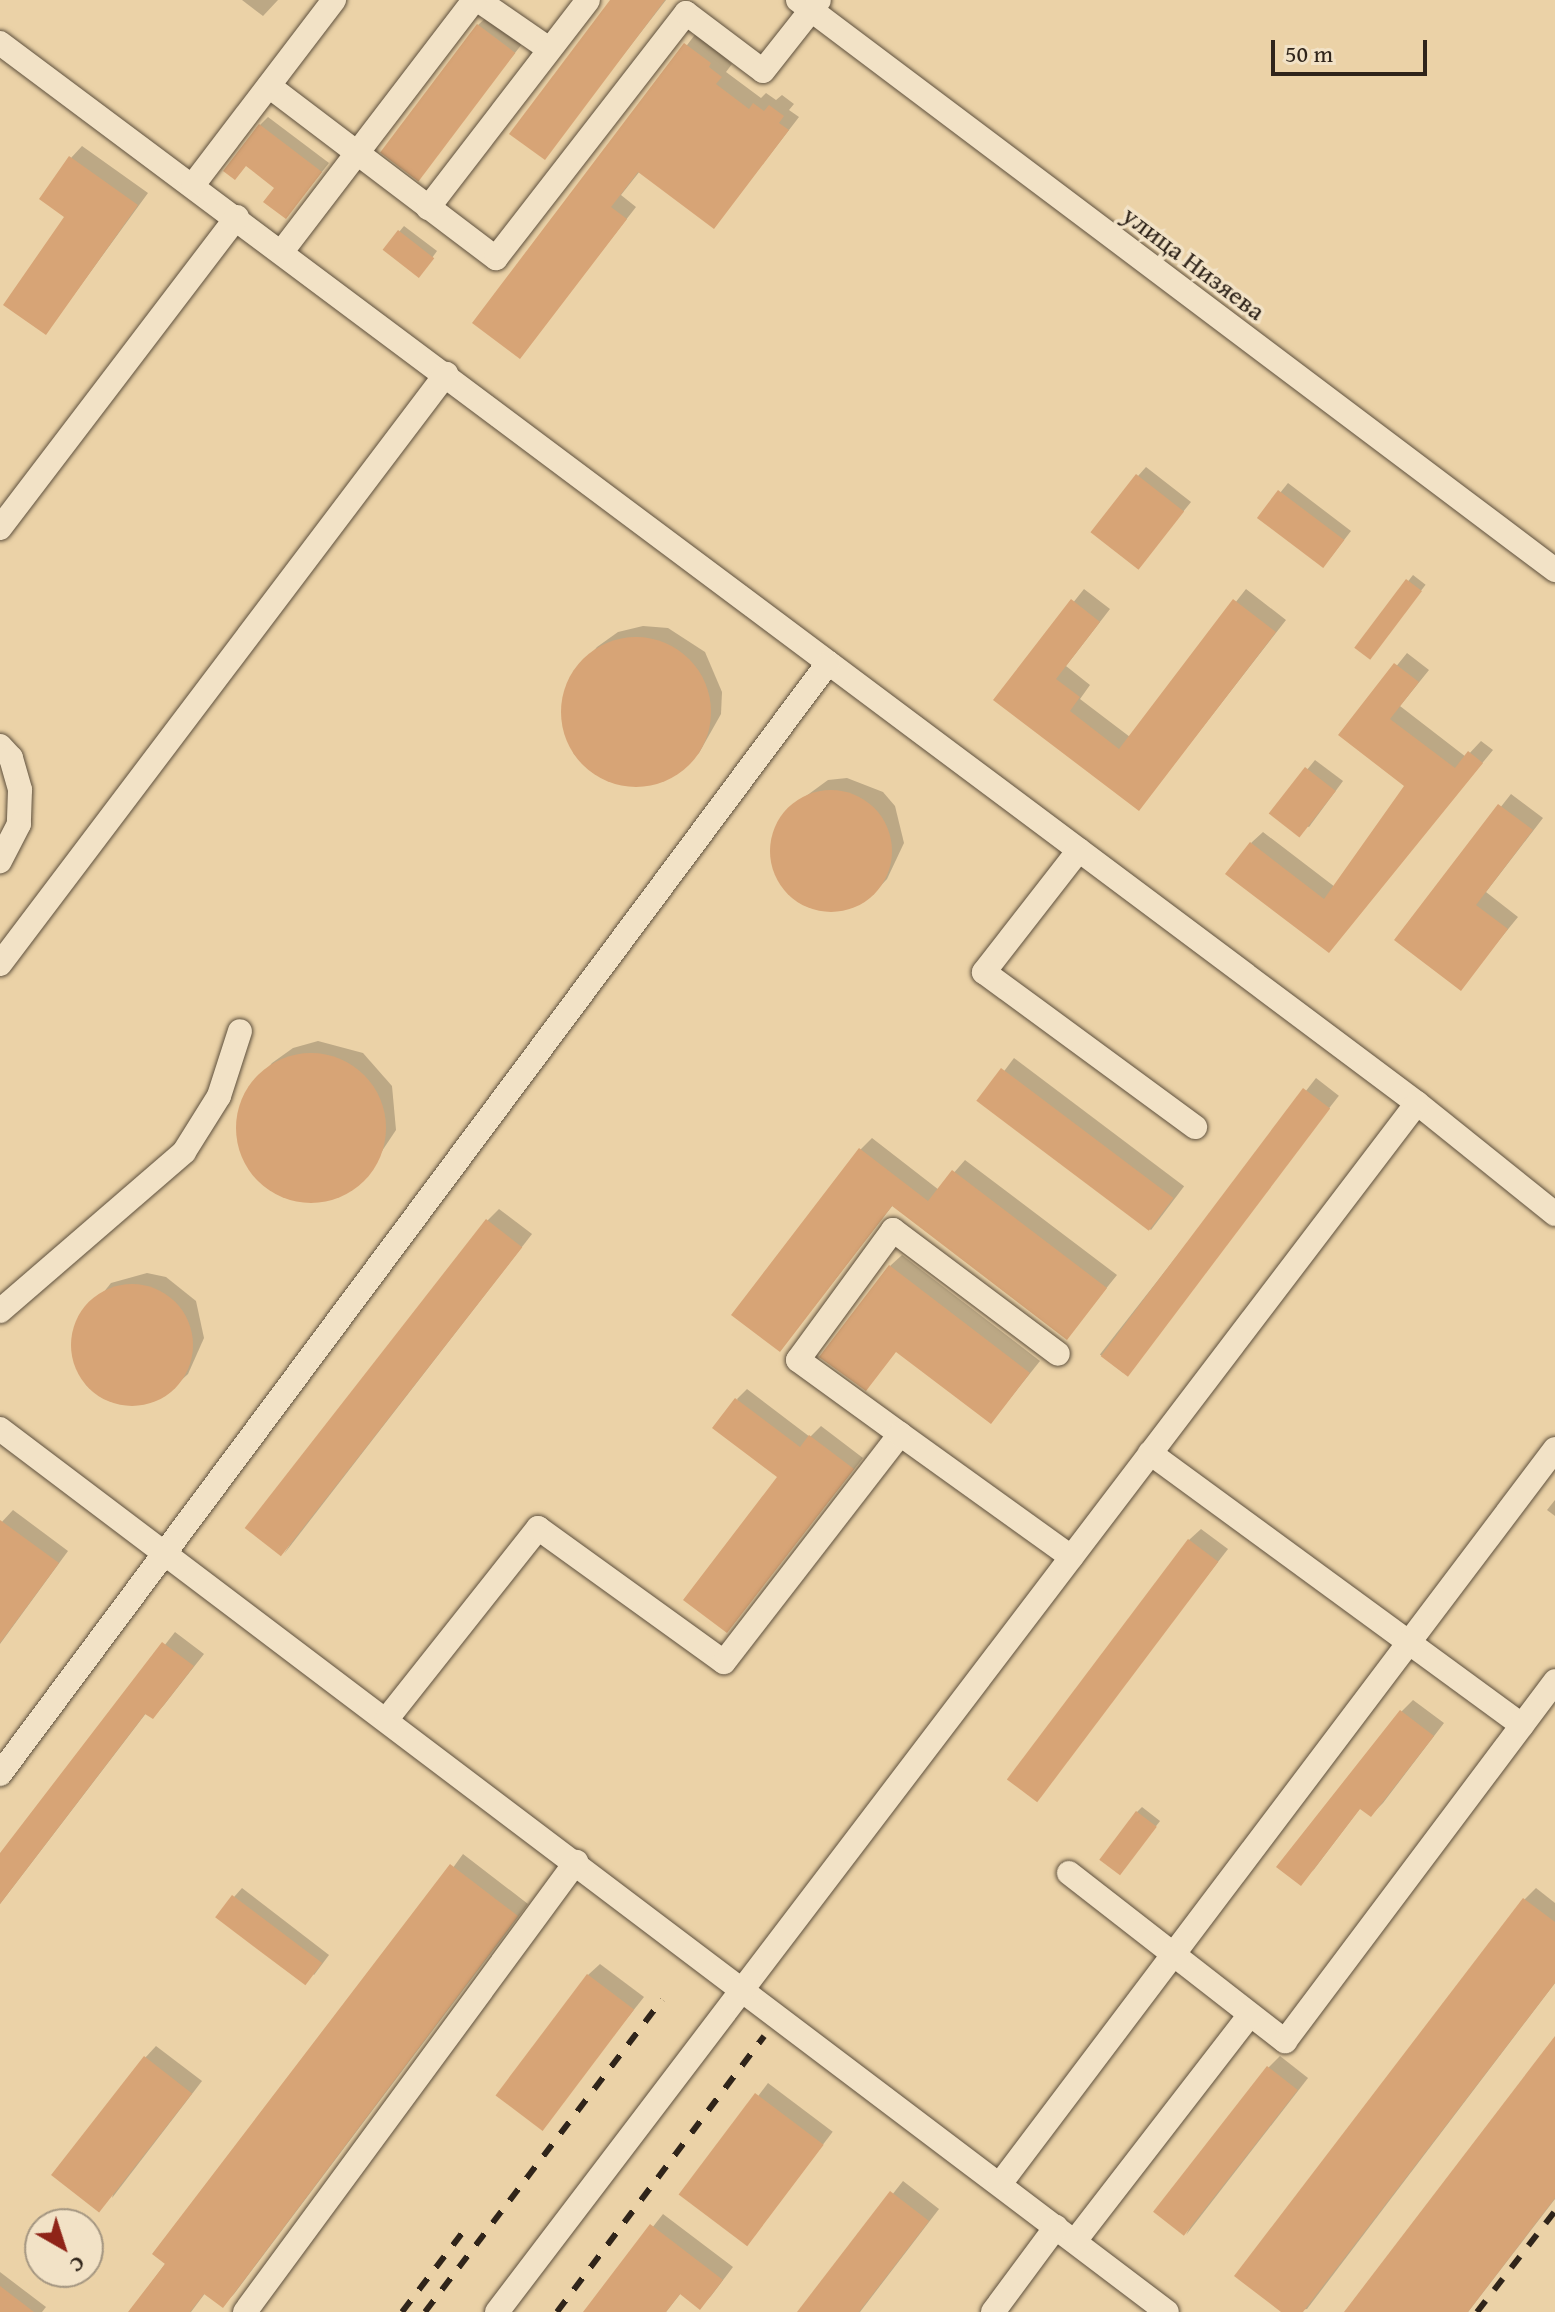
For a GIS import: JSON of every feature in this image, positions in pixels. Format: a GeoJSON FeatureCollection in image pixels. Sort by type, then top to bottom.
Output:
{"type":"FeatureCollection","features":[{"type":"Feature","properties":{"kind":"street"},"geometry":{"type":"LineString","coordinates":[[193,185],[334,0]]}},
{"type":"Feature","properties":{"kind":"street"},"geometry":{"type":"LineString","coordinates":[[283,250],[476,0],[549,49]]}},
{"type":"Feature","properties":{"kind":"street"},"geometry":{"type":"LineString","coordinates":[[428,208],[588,0]]}},
{"type":"Feature","properties":{"kind":"street"},"geometry":{"type":"LineString","coordinates":[[269,86],[356,155],[496,258],[686,13],[763,71],[809,3]]}},
{"type":"Feature","properties":{"kind":"street","name":"улица Низяева"},"geometry":{"type":"LineString","coordinates":[[809,3],[1555,570]]}},
{"type":"Feature","properties":{"kind":"street"},"geometry":{"type":"LineString","coordinates":[[0,43],[283,250],[828,663],[1417,1103],[1555,1214]]}},
{"type":"Feature","properties":{"kind":"street"},"geometry":{"type":"LineString","coordinates":[[0,528],[237,217]]}},
{"type":"Feature","properties":{"kind":"street"},"geometry":{"type":"LineString","coordinates":[[0,964],[446,374]]}},
{"type":"Feature","properties":{"kind":"street"},"geometry":{"type":"LineString","coordinates":[[0,1774],[167,1555],[828,663]]}},
{"type":"Feature","properties":{"kind":"street"},"geometry":{"type":"LineString","coordinates":[[0,746],[11,758],[20,790],[19,824],[0,861]]}},
{"type":"Feature","properties":{"kind":"street"},"geometry":{"type":"LineString","coordinates":[[1079,850],[984,972],[1195,1127]]}},
{"type":"Feature","properties":{"kind":"street"},"geometry":{"type":"LineString","coordinates":[[0,1311],[184,1152],[219,1096],[240,1031]]}},
{"type":"Feature","properties":{"kind":"street"},"geometry":{"type":"LineString","coordinates":[[497,2312],[1417,1103]]}},
{"type":"Feature","properties":{"kind":"street"},"geometry":{"type":"LineString","coordinates":[[1058,1354],[893,1230],[798,1360],[1071,1557]]}},
{"type":"Feature","properties":{"kind":"street"},"geometry":{"type":"LineString","coordinates":[[0,1429],[743,1987],[1167,2312]]}},
{"type":"Feature","properties":{"kind":"street"},"geometry":{"type":"LineString","coordinates":[[386,1720],[538,1528],[724,1662],[900,1434]]}},
{"type":"Feature","properties":{"kind":"street"},"geometry":{"type":"LineString","coordinates":[[1000,2184],[1412,1643],[1555,1449]]}},
{"type":"Feature","properties":{"kind":"street"},"geometry":{"type":"LineString","coordinates":[[1150,1453],[1522,1725]]}},
{"type":"Feature","properties":{"kind":"street"},"geometry":{"type":"LineString","coordinates":[[1069,1873],[1285,2041],[1555,1681]]}},
{"type":"Feature","properties":{"kind":"street"},"geometry":{"type":"LineString","coordinates":[[245,2312],[576,1862]]}},
{"type":"Feature","properties":{"kind":"street"},"geometry":{"type":"LineString","coordinates":[[993,2312],[1065,2234],[1249,2016]]}},
{"type":"Feature","properties":{"kind":"building"},"geometry":{"type":"Polygon","coordinates":[[[610,0],[665,0],[545,160],[509,134],[610,0]]]}},
{"type":"Feature","properties":{"kind":"building"},"geometry":{"type":"Polygon","coordinates":[[[477,24],[515,53],[418,181],[380,153],[477,24]]]}},
{"type":"Feature","properties":{"kind":"building"},"geometry":{"type":"Polygon","coordinates":[[[684,43],[711,63],[709,67],[722,77],[716,84],[749,109],[753,103],[764,111],[769,105],[784,116],[779,123],[789,130],[714,229],[638,172],[611,207],[627,219],[520,359],[472,323],[684,43]]]}},
{"type":"Feature","properties":{"kind":"building"},"geometry":{"type":"Polygon","coordinates":[[[259,124],[322,172],[286,219],[263,202],[274,188],[246,166],[235,180],[223,171],[259,124]]]}},
{"type":"Feature","properties":{"kind":"building"},"geometry":{"type":"Polygon","coordinates":[[[69,156],[138,205],[46,335],[3,305],[64,217],[39,199],[69,156]]]}},
{"type":"Feature","properties":{"kind":"building"},"geometry":{"type":"Polygon","coordinates":[[[398,230],[434,258],[419,278],[383,250],[398,230]]]}},
{"type":"Feature","properties":{"kind":"building"},"geometry":{"type":"Polygon","coordinates":[[[1136,474],[1184,512],[1139,570],[1090,532],[1136,474]]]}},
{"type":"Feature","properties":{"kind":"building"},"geometry":{"type":"Polygon","coordinates":[[[1278,490],[1344,540],[1323,568],[1257,518],[1278,490]]]}},
{"type":"Feature","properties":{"kind":"building"},"geometry":{"type":"Polygon","coordinates":[[[1406,579],[1422,591],[1370,660],[1354,648],[1406,579]]]}},
{"type":"Feature","properties":{"kind":"building"},"geometry":{"type":"Polygon","coordinates":[[[1071,599],[1100,622],[1056,679],[1080,697],[1070,711],[1119,749],[1233,599],[1276,632],[1139,811],[993,700],[1071,599]]]}},
{"type":"Feature","properties":{"kind":"building"},"geometry":{"type":"Polygon","coordinates":[[[636,637],[665,643],[689,659],[705,683],[711,712],[705,741],[689,765],[665,781],[636,787],[607,781],[583,765],[567,741],[561,712],[567,683],[583,659],[607,643],[636,637]]]}},
{"type":"Feature","properties":{"kind":"building"},"geometry":{"type":"Polygon","coordinates":[[[1394,663],[1419,682],[1390,719],[1455,768],[1468,751],[1483,763],[1329,953],[1225,874],[1250,842],[1324,899],[1404,786],[1338,735],[1394,663]]]}},
{"type":"Feature","properties":{"kind":"building"},"geometry":{"type":"Polygon","coordinates":[[[1305,767],[1336,791],[1299,838],[1269,813],[1305,767]]]}},
{"type":"Feature","properties":{"kind":"building"},"geometry":{"type":"Polygon","coordinates":[[[831,790],[855,794],[874,808],[888,827],[892,851],[888,875],[874,894],[855,908],[831,912],[807,908],[788,894],[774,875],[770,851],[774,827],[788,808],[807,794],[831,790]]]}},
{"type":"Feature","properties":{"kind":"building"},"geometry":{"type":"Polygon","coordinates":[[[1498,804],[1533,830],[1476,905],[1508,929],[1461,991],[1394,940],[1498,804]]]}},
{"type":"Feature","properties":{"kind":"building"},"geometry":{"type":"Polygon","coordinates":[[[311,1053],[340,1059],[364,1075],[380,1099],[386,1128],[380,1157],[364,1181],[340,1197],[311,1203],[282,1197],[258,1181],[242,1157],[236,1128],[242,1099],[258,1075],[282,1059],[311,1053]]]}},
{"type":"Feature","properties":{"kind":"building"},"geometry":{"type":"Polygon","coordinates":[[[1001,1068],[1174,1198],[1149,1231],[976,1101],[1001,1068]]]}},
{"type":"Feature","properties":{"kind":"building"},"geometry":{"type":"Polygon","coordinates":[[[1303,1088],[1330,1108],[1128,1377],[1101,1356],[1303,1088]]]}},
{"type":"Feature","properties":{"kind":"building"},"geometry":{"type":"Polygon","coordinates":[[[859,1148],[928,1201],[952,1170],[1107,1288],[1067,1340],[892,1206],[780,1352],[731,1315],[859,1148]]]}},
{"type":"Feature","properties":{"kind":"building"},"geometry":{"type":"Polygon","coordinates":[[[486,1219],[522,1247],[281,1556],[245,1528],[486,1219]]]}},
{"type":"Feature","properties":{"kind":"building"},"geometry":{"type":"Polygon","coordinates":[[[889,1265],[1030,1373],[991,1424],[896,1352],[866,1391],[819,1357],[889,1265]]]}},
{"type":"Feature","properties":{"kind":"building"},"geometry":{"type":"Polygon","coordinates":[[[132,1284],[156,1288],[175,1302],[189,1321],[193,1345],[189,1369],[175,1388],[156,1402],[132,1406],[108,1402],[89,1388],[75,1369],[71,1345],[75,1321],[89,1302],[108,1288],[132,1284]]]}},
{"type":"Feature","properties":{"kind":"building"},"geometry":{"type":"Polygon","coordinates":[[[735,1398],[800,1447],[809,1435],[854,1469],[727,1633],[683,1600],[777,1477],[712,1428],[735,1398]]]}},
{"type":"Feature","properties":{"kind":"building"},"geometry":{"type":"Polygon","coordinates":[[[0,1520],[59,1563],[0,1643],[0,1520]]]}},
{"type":"Feature","properties":{"kind":"building"},"geometry":{"type":"Polygon","coordinates":[[[1188,1539],[1218,1562],[1037,1802],[1007,1779],[1188,1539]]]}},
{"type":"Feature","properties":{"kind":"building"},"geometry":{"type":"Polygon","coordinates":[[[162,1642],[194,1666],[153,1719],[145,1714],[0,1904],[0,1853],[162,1642]]]}},
{"type":"Feature","properties":{"kind":"building"},"geometry":{"type":"Polygon","coordinates":[[[1400,1710],[1434,1736],[1371,1817],[1360,1809],[1301,1886],[1276,1867],[1400,1710]]]}},
{"type":"Feature","properties":{"kind":"building"},"geometry":{"type":"Polygon","coordinates":[[[1136,1811],[1157,1827],[1120,1875],[1099,1860],[1136,1811]]]}},
{"type":"Feature","properties":{"kind":"building"},"geometry":{"type":"Polygon","coordinates":[[[450,1864],[518,1916],[223,2308],[204,2294],[190,2312],[128,2312],[165,2264],[152,2254],[450,1864]]]}},
{"type":"Feature","properties":{"kind":"building"},"geometry":{"type":"Polygon","coordinates":[[[232,1895],[322,1963],[305,1985],[215,1917],[232,1895]]]}},
{"type":"Feature","properties":{"kind":"building"},"geometry":{"type":"Polygon","coordinates":[[[1523,1898],[1555,1922],[1555,1983],[1303,2312],[1281,2312],[1234,2276],[1523,1898]]]}},
{"type":"Feature","properties":{"kind":"building"},"geometry":{"type":"Polygon","coordinates":[[[587,1974],[634,2010],[543,2131],[496,2095],[587,1974]]]}},
{"type":"Feature","properties":{"kind":"building"},"geometry":{"type":"Polygon","coordinates":[[[1555,2036],[1555,2198],[1468,2312],[1344,2312],[1555,2036]]]}},
{"type":"Feature","properties":{"kind":"building"},"geometry":{"type":"Polygon","coordinates":[[[144,2056],[192,2094],[103,2208],[93,2208],[51,2175],[144,2056]]]}},
{"type":"Feature","properties":{"kind":"building"},"geometry":{"type":"Polygon","coordinates":[[[1267,2066],[1298,2090],[1184,2236],[1153,2212],[1267,2066]]]}},
{"type":"Feature","properties":{"kind":"building"},"geometry":{"type":"Polygon","coordinates":[[[755,2093],[824,2145],[747,2246],[679,2194],[755,2093]]]}},
{"type":"Feature","properties":{"kind":"building"},"geometry":{"type":"Polygon","coordinates":[[[890,2191],[929,2221],[859,2312],[797,2312],[890,2191]]]}},
{"type":"Feature","properties":{"kind":"building"},"geometry":{"type":"Polygon","coordinates":[[[650,2224],[723,2280],[700,2310],[680,2294],[666,2312],[583,2312],[650,2224]]]}},
{"type":"Feature","properties":{"kind":"building"},"geometry":{"type":"Polygon","coordinates":[[[0,2286],[34,2312],[0,2312],[0,2286]]]}},
{"type":"Feature","properties":{"kind":"railway"},"geometry":{"type":"LineString","coordinates":[[425,2312],[662,2000]]}},
{"type":"Feature","properties":{"kind":"railway"},"geometry":{"type":"LineString","coordinates":[[557,2312],[764,2036]]}},
{"type":"Feature","properties":{"kind":"railway"},"geometry":{"type":"LineString","coordinates":[[1477,2312],[1555,2211]]}},
{"type":"Feature","properties":{"kind":"railway"},"geometry":{"type":"LineString","coordinates":[[402,2312],[466,2228]]}}]}
